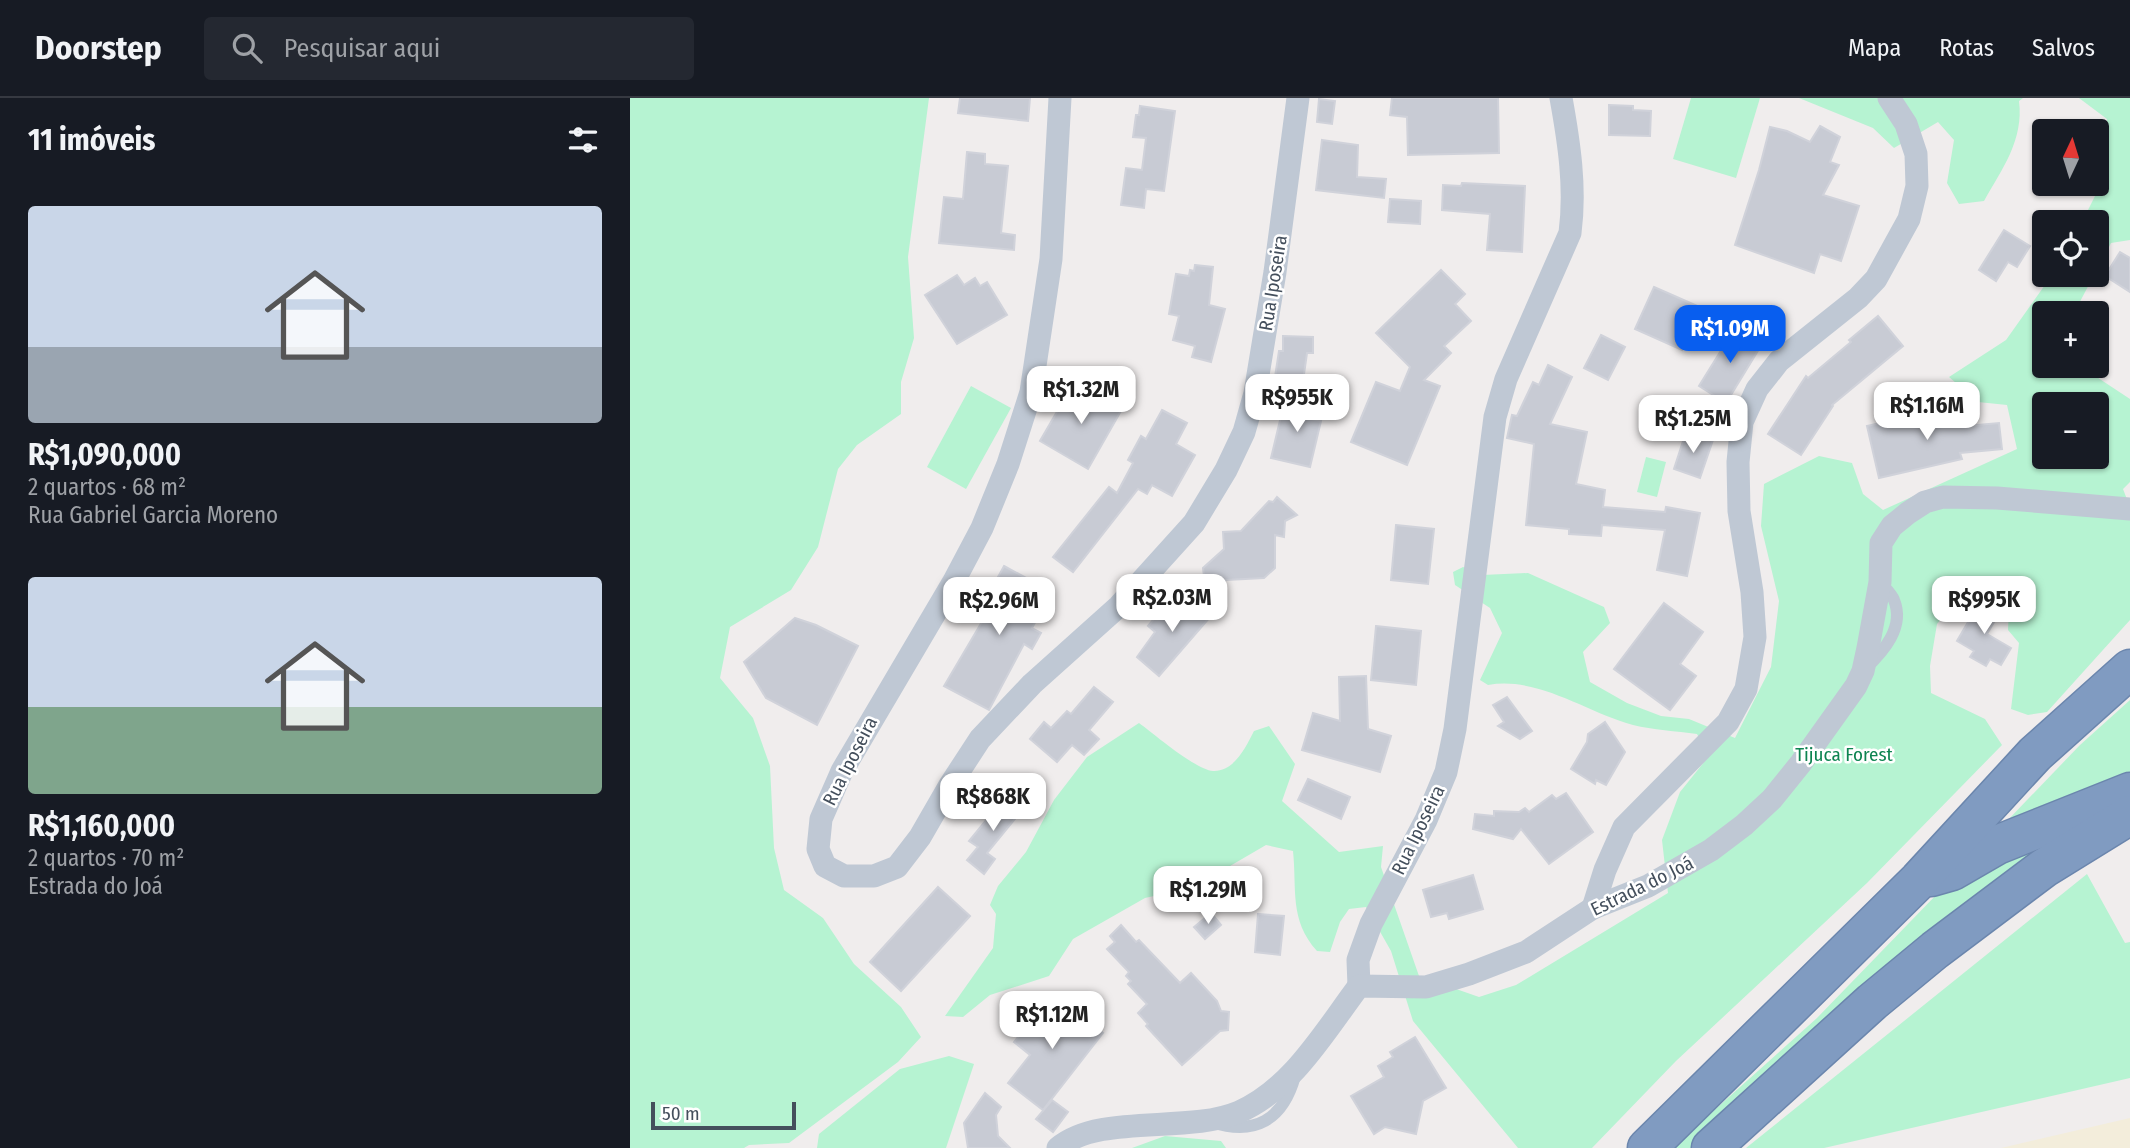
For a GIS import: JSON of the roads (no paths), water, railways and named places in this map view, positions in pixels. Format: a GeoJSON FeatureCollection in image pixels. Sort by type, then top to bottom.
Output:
{"type":"FeatureCollection","features":[{"type":"Feature","properties":{"kind":"highway"},"geometry":{"type":"LineString","coordinates":[[1647,1148],[1919,880],[2035,754],[2130,670]]}},
{"type":"Feature","properties":{"kind":"highway"},"geometry":{"type":"LineString","coordinates":[[1919,880],[1952,871],[1997,845],[2130,792]]}},
{"type":"Feature","properties":{"kind":"highway"},"geometry":{"type":"LineString","coordinates":[[1711,1148],[1872,1002],[1935,950],[2044,868],[2130,816]]}},
{"type":"Feature","properties":{"kind":"street","name":"Rua Iposeira"},"geometry":{"type":"LineString","coordinates":[[1060,98],[1051,258],[1031,392],[1003,477],[982,528],[954,581],[842,771],[821,819],[818,849],[825,866],[844,876],[874,876],[897,867],[920,837],[980,739],[1032,684],[1119,606],[1194,523],[1226,470],[1244,432],[1255,393],[1275,272],[1298,98]]}},
{"type":"Feature","properties":{"kind":"street","name":"Rua Iposeira"},"geometry":{"type":"LineString","coordinates":[[1359,986],[1358,960],[1371,924],[1426,820],[1446,772],[1455,729],[1495,417],[1506,379],[1570,233],[1573,212],[1571,172],[1561,98]]}},
{"type":"Feature","properties":{"kind":"street"},"geometry":{"type":"LineString","coordinates":[[1593,908],[1605,870],[1624,827],[1728,722],[1746,689],[1755,637],[1752,592],[1739,511],[1738,462],[1742,422],[1757,389],[1779,361],[1858,298],[1876,278],[1898,244],[1909,219],[1917,186],[1916,154],[1906,124],[1889,98]]}},
{"type":"Feature","properties":{"kind":"street","name":"Estrada do Joá"},"geometry":{"type":"LineString","coordinates":[[1359,986],[1426,987],[1526,952],[1593,908],[1648,886],[1711,850],[1744,825],[1772,799],[1856,686],[1863,671],[1880,582],[1881,543],[1892,526],[1925,502],[1944,497],[1997,498],[2130,509]]}},
{"type":"Feature","properties":{"kind":"street"},"geometry":{"type":"LineString","coordinates":[[1058,1148],[1065,1142],[1094,1131],[1208,1121],[1238,1112],[1270,1094],[1298,1066],[1359,986]]}},
{"type":"Feature","properties":{"kind":"park label","name":"Tijuca Forest"},"geometry":{"type":"Point","coordinates":[1844,754]}}]}
